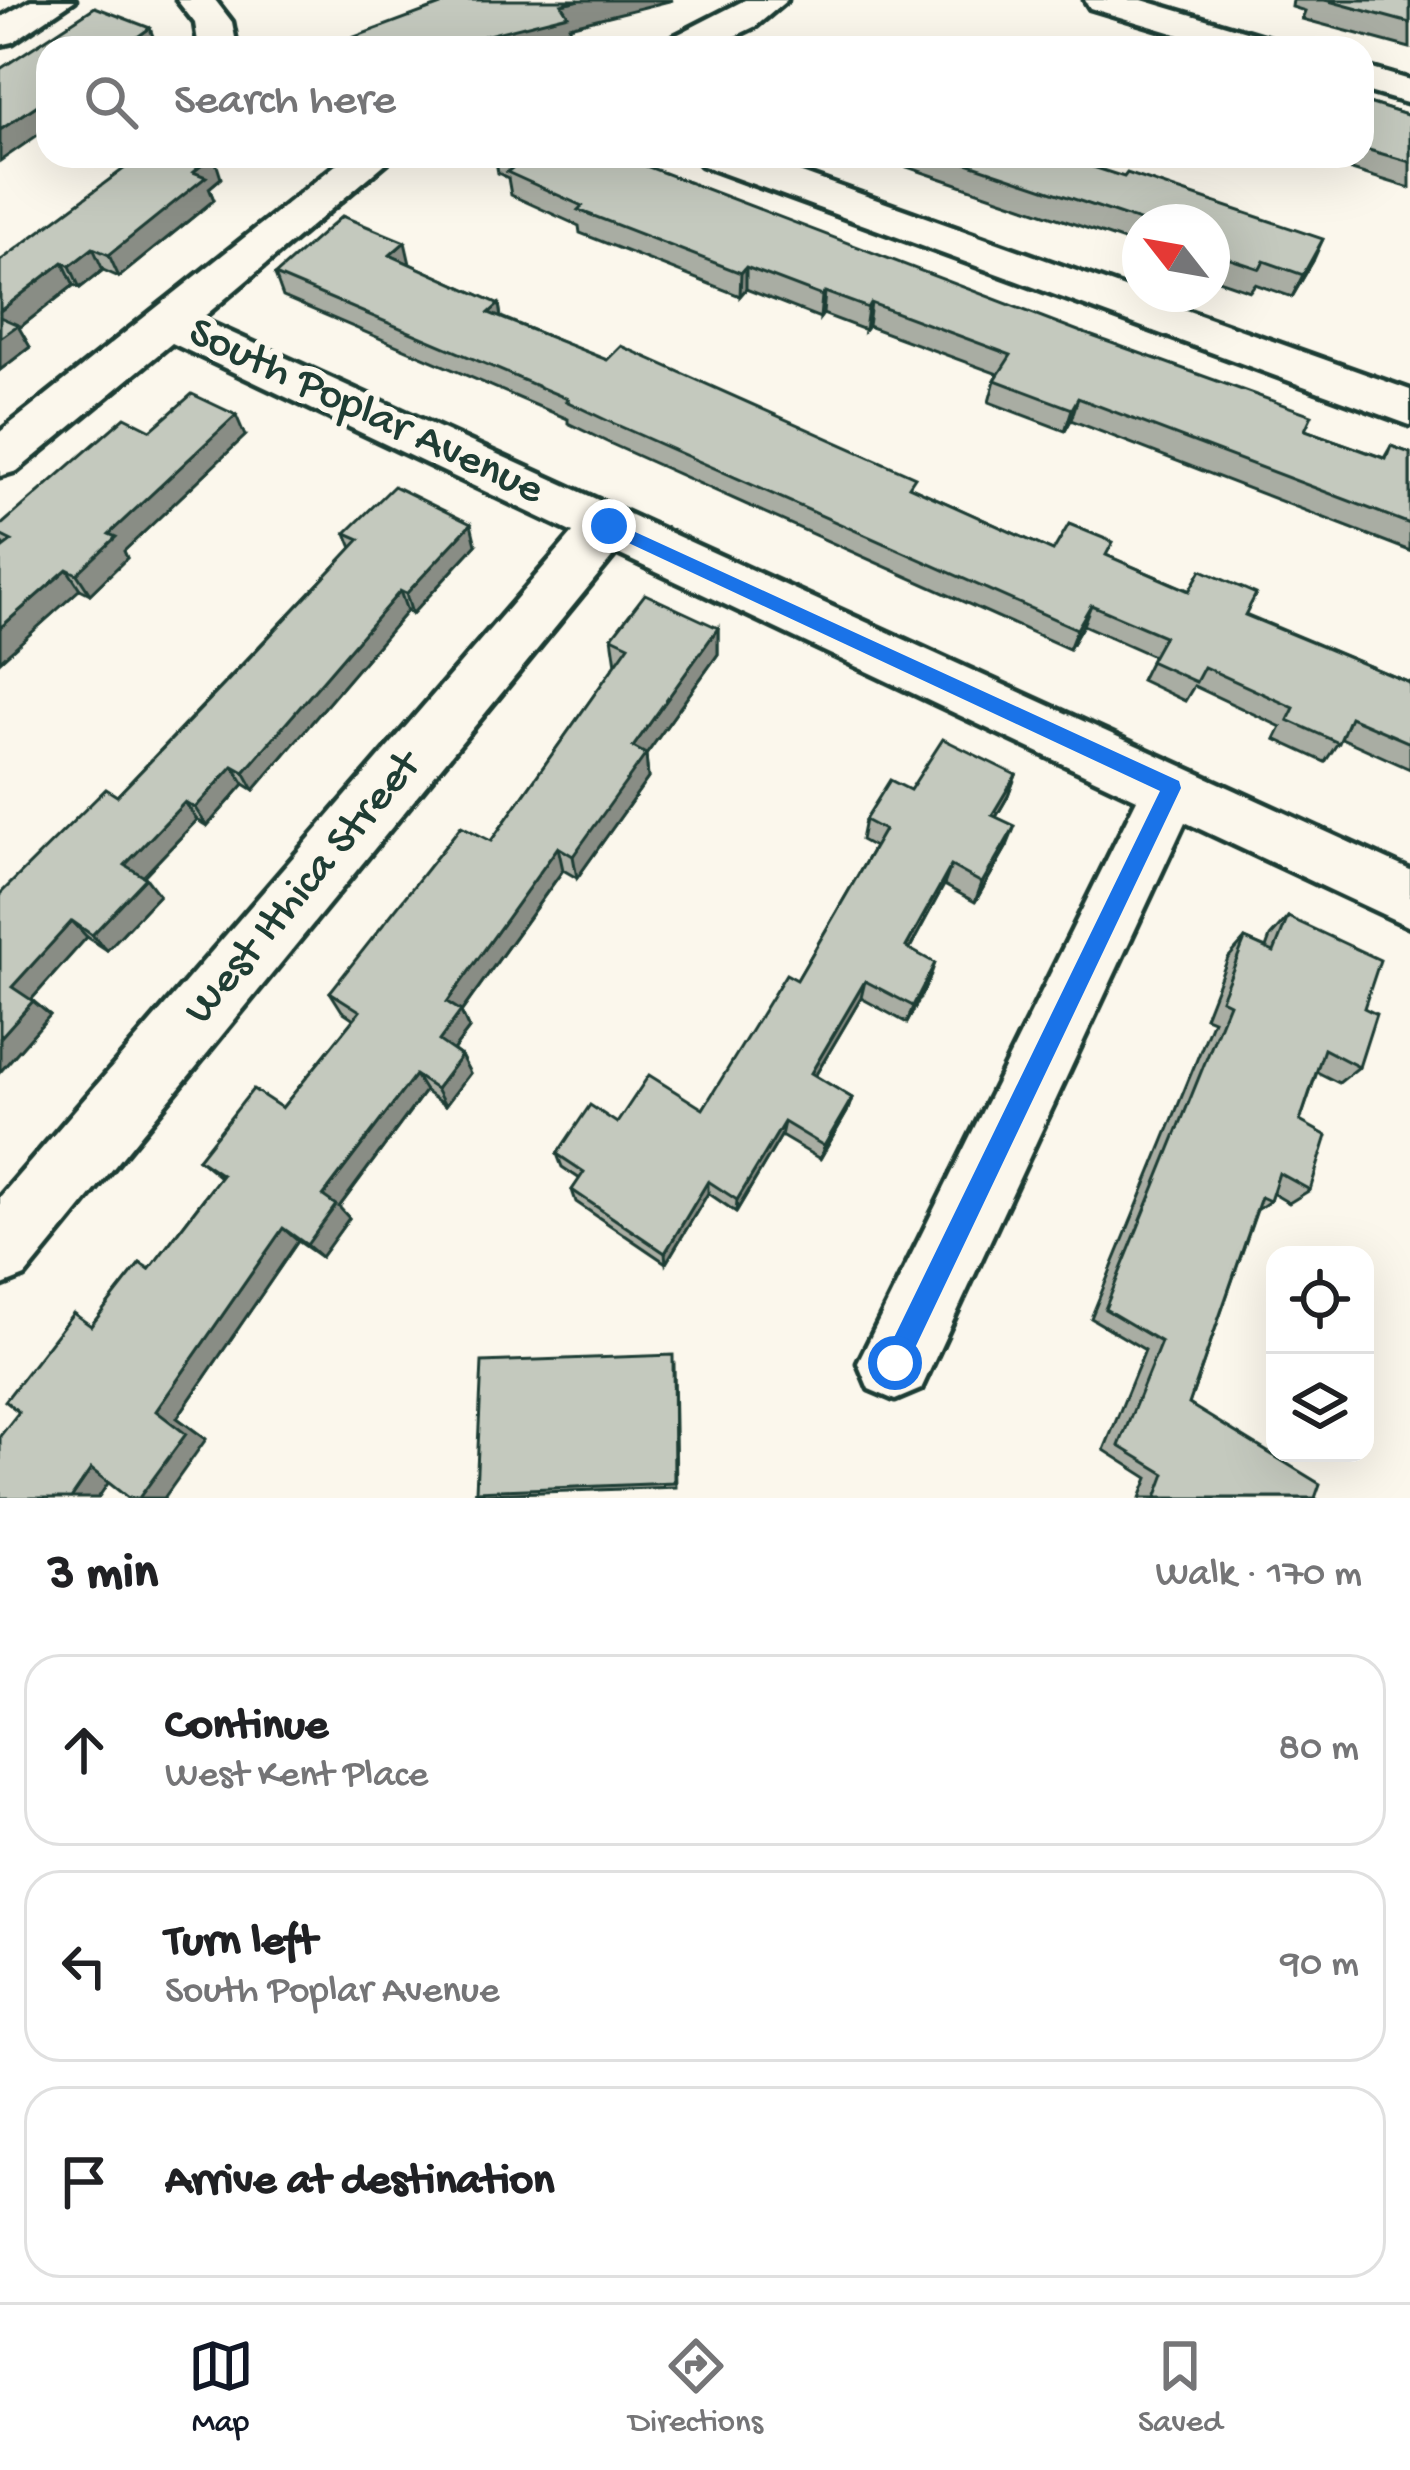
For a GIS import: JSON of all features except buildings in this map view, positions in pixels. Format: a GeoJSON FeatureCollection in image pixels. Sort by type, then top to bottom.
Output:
{"type":"FeatureCollection","features":[{"type":"Feature","properties":{"kind":"street"},"geometry":{"type":"LineString","coordinates":[[0,34],[58,0]]}},
{"type":"Feature","properties":{"kind":"street"},"geometry":{"type":"LineString","coordinates":[[195,0],[213,22],[216,36]]}},
{"type":"Feature","properties":{"kind":"street"},"geometry":{"type":"LineString","coordinates":[[705,36],[769,0]]}},
{"type":"Feature","properties":{"kind":"street"},"geometry":{"type":"LineString","coordinates":[[1103,0],[1222,36]]}},
{"type":"Feature","properties":{"kind":"street"},"geometry":{"type":"LineString","coordinates":[[1374,82],[1410,92]]}},
{"type":"Feature","properties":{"kind":"street"},"geometry":{"type":"LineString","coordinates":[[0,458],[168,322],[340,168]]}},
{"type":"Feature","properties":{"kind":"street"},"geometry":{"type":"LineString","coordinates":[[748,168],[1410,408]]}},
{"type":"Feature","properties":{"kind":"street","name":"South Poplar Avenue"},"geometry":{"type":"LineString","coordinates":[[168,322],[1410,899]]}},
{"type":"Feature","properties":{"kind":"street","name":"West Ithica Street"},"geometry":{"type":"LineString","coordinates":[[0,1251],[609,526]]}},
{"type":"Feature","properties":{"kind":"street"},"geometry":{"type":"LineString","coordinates":[[895,1363],[1172,788]]}},
{"type":"Feature","properties":{"kind":"route"},"geometry":{"type":"LineString","coordinates":[[609,526],[1172,788],[895,1363]]}}]}
